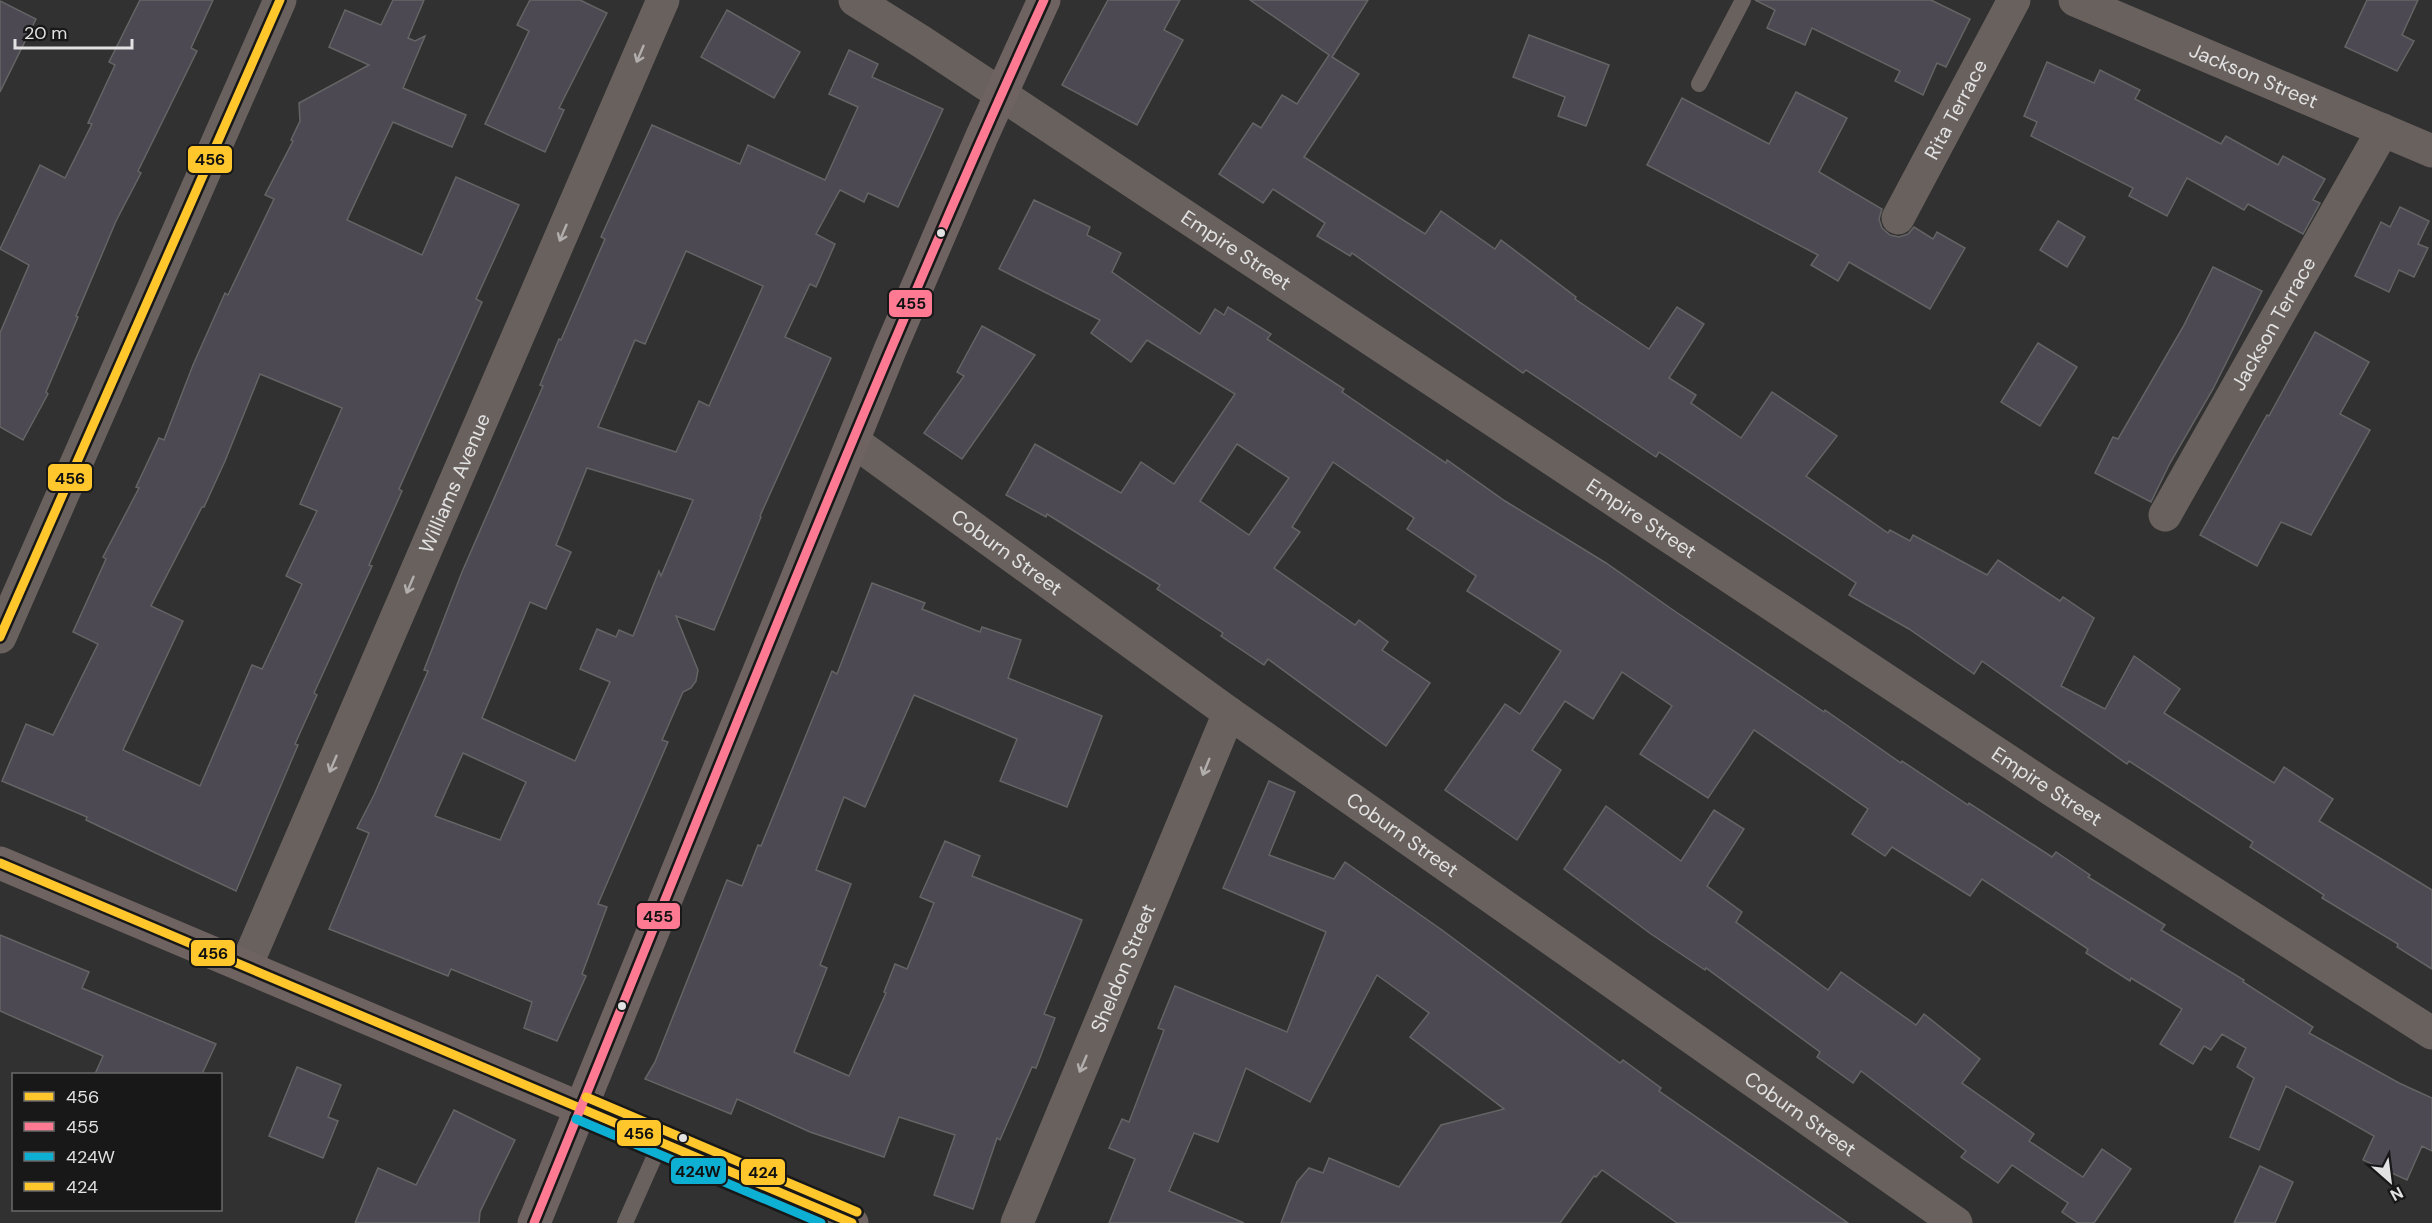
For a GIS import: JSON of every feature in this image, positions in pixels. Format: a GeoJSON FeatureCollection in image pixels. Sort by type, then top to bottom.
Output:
{"type":"FeatureCollection","features":[{"type":"Feature","properties":{"kind":"main road"},"geometry":{"type":"LineString","coordinates":[[534,1223],[942,226],[1044,0]]}},
{"type":"Feature","properties":{"kind":"main road"},"geometry":{"type":"LineString","coordinates":[[0,862],[852,1223]]}},
{"type":"Feature","properties":{"kind":"street"},"geometry":{"type":"LineString","coordinates":[[0,637],[280,0]]}},
{"type":"Feature","properties":{"kind":"street","name":"Williams Avenue"},"geometry":{"type":"LineString","coordinates":[[246,966],[663,0]]}},
{"type":"Feature","properties":{"kind":"street","name":"Empire Street"},"geometry":{"type":"LineString","coordinates":[[855,0],[2052,790],[2432,1033]]}},
{"type":"Feature","properties":{"kind":"street","name":"Rita Terrace"},"geometry":{"type":"LineString","coordinates":[[1898,219],[2013,0]]}},
{"type":"Feature","properties":{"kind":"street","name":"Jackson Street"},"geometry":{"type":"LineString","coordinates":[[2075,0],[2432,151]]}},
{"type":"Feature","properties":{"kind":"street","name":"Jackson Terrace"},"geometry":{"type":"LineString","coordinates":[[2165,515],[2383,130]]}},
{"type":"Feature","properties":{"kind":"street","name":"Coburn Street"},"geometry":{"type":"LineString","coordinates":[[853,441],[1229,713],[1956,1223]]}},
{"type":"Feature","properties":{"kind":"street","name":"Sheldon Street"},"geometry":{"type":"LineString","coordinates":[[1017,1223],[1229,713]]}},
{"type":"Feature","properties":{"kind":"lane"},"geometry":{"type":"LineString","coordinates":[[1699,84],[1743,0]]}},
{"type":"Feature","properties":{"kind":"lane"},"geometry":{"type":"LineString","coordinates":[[626,1223],[661,1142]]}},
{"type":"Feature","properties":{"kind":"building"},"geometry":{"type":"Polygon","coordinates":[[[140,0],[213,0],[191,48],[197,51],[138,171],[141,173],[116,221],[76,316],[78,317],[46,392],[48,394],[23,440],[0,427],[0,333],[29,265],[0,249],[40,165],[65,178],[92,124],[88,123],[115,65],[109,62],[140,0]]]}},
{"type":"Feature","properties":{"kind":"building"},"geometry":{"type":"Polygon","coordinates":[[[393,0],[424,0],[408,38],[415,41],[425,36],[403,88],[466,115],[452,147],[393,122],[347,220],[422,255],[456,177],[519,205],[476,299],[482,302],[399,489],[402,491],[369,565],[372,566],[314,693],[317,695],[295,744],[298,745],[236,891],[86,820],[87,817],[2,781],[26,724],[53,735],[98,644],[73,632],[106,559],[103,557],[139,488],[136,487],[159,438],[164,440],[193,365],[225,293],[228,295],[274,199],[265,195],[293,141],[291,140],[300,121],[299,103],[369,65],[329,47],[345,10],[381,25],[393,0]],[[260,374],[204,507],[151,606],[183,621],[123,750],[200,786],[252,665],[262,669],[302,584],[286,576],[317,511],[300,504],[342,408],[260,374]]]}},
{"type":"Feature","properties":{"kind":"building"},"geometry":{"type":"Polygon","coordinates":[[[530,0],[580,0],[607,13],[559,108],[564,110],[545,152],[485,124],[529,31],[517,25],[530,0]]]}},
{"type":"Feature","properties":{"kind":"building"},"geometry":{"type":"Polygon","coordinates":[[[1108,0],[1180,0],[1164,30],[1183,40],[1137,125],[1062,85],[1108,0]]]}},
{"type":"Feature","properties":{"kind":"building"},"geometry":{"type":"Polygon","coordinates":[[[1250,0],[1368,0],[1332,57],[1359,74],[1304,157],[1425,234],[1441,211],[1495,249],[1501,240],[1576,297],[1575,299],[1649,349],[1677,307],[1704,324],[1669,378],[1696,395],[1691,403],[1741,438],[1772,392],[1837,436],[1806,476],[1888,533],[1890,530],[1910,541],[1913,535],[1987,575],[1998,560],[2060,601],[2063,597],[2094,618],[2061,686],[2105,709],[2134,656],[2180,689],[2164,713],[2274,783],[2284,767],[2333,799],[2319,821],[2432,890],[2432,969],[2397,947],[2398,944],[2322,898],[2324,895],[2250,847],[2253,842],[2129,761],[2127,764],[1982,661],[1974,674],[1909,629],[1849,595],[1856,583],[1659,452],[1656,457],[1526,370],[1523,373],[1352,253],[1350,256],[1317,236],[1325,223],[1273,189],[1263,203],[1219,174],[1253,123],[1261,128],[1282,95],[1297,104],[1329,55],[1250,0]]]}},
{"type":"Feature","properties":{"kind":"building"},"geometry":{"type":"Polygon","coordinates":[[[1755,0],[1931,0],[1970,19],[1946,67],[1937,63],[1923,95],[1895,81],[1900,71],[1812,28],[1805,45],[1767,28],[1775,10],[1755,0]]]}},
{"type":"Feature","properties":{"kind":"building"},"geometry":{"type":"Polygon","coordinates":[[[2367,0],[2418,0],[2402,35],[2414,41],[2397,71],[2345,47],[2367,0]]]}},
{"type":"Feature","properties":{"kind":"building"},"geometry":{"type":"Polygon","coordinates":[[[0,1],[36,19],[0,92],[0,1]]]}},
{"type":"Feature","properties":{"kind":"building"},"geometry":{"type":"Polygon","coordinates":[[[727,10],[800,52],[774,98],[701,57],[727,10]]]}},
{"type":"Feature","properties":{"kind":"building"},"geometry":{"type":"Polygon","coordinates":[[[1529,35],[1609,65],[1586,126],[1558,116],[1565,97],[1513,77],[1529,35]]]}},
{"type":"Feature","properties":{"kind":"building"},"geometry":{"type":"Polygon","coordinates":[[[849,50],[878,64],[872,77],[943,109],[898,207],[868,193],[864,202],[840,190],[816,234],[835,244],[816,287],[810,284],[785,337],[831,358],[760,516],[714,630],[676,616],[698,670],[696,681],[691,688],[683,692],[662,740],[668,742],[598,904],[607,907],[582,974],[586,976],[557,1041],[524,1028],[532,1002],[451,969],[448,976],[329,929],[369,833],[357,828],[374,795],[428,671],[424,670],[462,572],[543,386],[540,385],[559,339],[561,340],[605,239],[601,237],[652,125],[740,164],[748,145],[825,180],[858,107],[829,94],[849,50]],[[686,251],[645,344],[635,340],[598,427],[676,452],[699,401],[709,406],[763,286],[686,251]],[[587,468],[556,545],[571,552],[546,609],[530,602],[482,718],[575,761],[610,682],[580,669],[597,629],[616,637],[619,630],[633,636],[659,571],[661,576],[693,500],[587,468]],[[463,753],[435,816],[500,840],[526,782],[463,753]]]}},
{"type":"Feature","properties":{"kind":"building"},"geometry":{"type":"Polygon","coordinates":[[[2047,62],[2094,83],[2100,70],[2140,90],[2135,99],[2221,144],[2226,136],[2278,165],[2283,156],[2325,179],[2313,200],[2320,203],[2303,234],[2248,204],[2244,210],[2187,178],[2167,216],[2129,196],[2133,188],[2031,136],[2037,122],[2024,116],[2047,62]]]}},
{"type":"Feature","properties":{"kind":"building"},"geometry":{"type":"Polygon","coordinates":[[[1796,92],[1847,118],[1819,172],[1882,209],[1879,219],[1882,228],[1890,235],[1899,237],[1908,234],[1914,227],[1933,239],[1937,232],[1965,248],[1930,309],[1849,262],[1838,281],[1811,265],[1818,255],[1647,165],[1682,98],[1769,144],[1796,92]]]}},
{"type":"Feature","properties":{"kind":"building"},"geometry":{"type":"Polygon","coordinates":[[[1034,200],[1090,227],[1087,235],[1121,253],[1112,272],[1200,334],[1215,309],[1224,315],[1228,307],[1271,334],[1267,339],[1344,389],[1342,392],[1446,463],[1447,460],[1505,501],[1606,563],[1901,763],[1902,761],[2052,857],[2056,852],[2090,875],[2088,877],[2165,925],[2161,930],[2244,980],[2243,982],[2313,1027],[2309,1033],[2399,1083],[2432,1098],[2432,1151],[2422,1146],[2407,1180],[2363,1160],[2374,1136],[2286,1086],[2259,1150],[2230,1137],[2254,1078],[2237,1067],[2246,1048],[2222,1034],[2211,1050],[2204,1046],[2193,1064],[2160,1044],[2182,1009],[2131,978],[2130,981],[2086,953],[2088,949],[1982,879],[1970,896],[1892,847],[1885,856],[1852,834],[1868,809],[1754,730],[1708,798],[1640,754],[1672,706],[1622,672],[1593,719],[1565,701],[1532,750],[1561,770],[1517,840],[1445,790],[1505,704],[1520,714],[1561,651],[1467,591],[1476,576],[1407,529],[1414,518],[1333,462],[1292,527],[1300,532],[1274,568],[1355,625],[1359,620],[1388,642],[1382,650],[1430,683],[1386,746],[1268,659],[1264,665],[1221,636],[1223,633],[1157,589],[1160,585],[1047,514],[1046,517],[1006,495],[1035,444],[1121,493],[1141,462],[1174,484],[1235,394],[1147,340],[1131,362],[1091,333],[1100,320],[999,269],[1034,200]],[[1237,444],[1200,501],[1249,535],[1289,478],[1237,444]]]}},
{"type":"Feature","properties":{"kind":"building"},"geometry":{"type":"Polygon","coordinates":[[[2400,207],[2429,221],[2418,244],[2428,248],[2414,277],[2399,270],[2389,292],[2355,276],[2381,222],[2390,227],[2400,207]]]}},
{"type":"Feature","properties":{"kind":"building"},"geometry":{"type":"Polygon","coordinates":[[[2058,221],[2085,237],[2067,267],[2040,250],[2058,221]]]}},
{"type":"Feature","properties":{"kind":"building"},"geometry":{"type":"Polygon","coordinates":[[[2213,267],[2262,291],[2213,389],[2170,463],[2151,502],[2095,473],[2113,437],[2118,439],[2183,327],[2213,267]]]}},
{"type":"Feature","properties":{"kind":"building"},"geometry":{"type":"Polygon","coordinates":[[[982,326],[1035,355],[962,459],[924,433],[964,376],[957,372],[982,326]]]}},
{"type":"Feature","properties":{"kind":"building"},"geometry":{"type":"Polygon","coordinates":[[[2315,332],[2369,362],[2340,414],[2370,430],[2311,535],[2281,522],[2257,566],[2200,535],[2315,332]]]}},
{"type":"Feature","properties":{"kind":"building"},"geometry":{"type":"Polygon","coordinates":[[[2038,343],[2077,367],[2040,426],[2001,402],[2038,343]]]}},
{"type":"Feature","properties":{"kind":"building"},"geometry":{"type":"Polygon","coordinates":[[[872,583],[925,603],[922,609],[980,632],[982,627],[1021,640],[1008,678],[1102,716],[1067,807],[1000,781],[1017,739],[914,695],[865,807],[844,797],[816,870],[851,884],[820,965],[827,968],[794,1052],[849,1076],[886,993],[884,992],[895,964],[907,969],[934,903],[920,897],[945,841],[980,856],[972,876],[1082,920],[1044,1014],[1055,1018],[1036,1068],[1032,1067],[1000,1140],[997,1138],[973,1209],[934,1195],[955,1135],[899,1117],[884,1157],[810,1132],[737,1099],[731,1114],[645,1079],[655,1062],[727,880],[742,886],[758,845],[761,846],[832,671],[837,674],[872,583]]]}},
{"type":"Feature","properties":{"kind":"building"},"geometry":{"type":"Polygon","coordinates":[[[1269,781],[1295,792],[1269,855],[1334,879],[1345,862],[1442,930],[1620,1063],[1623,1060],[1661,1088],[1659,1091],[1848,1223],[1677,1223],[1602,1170],[1596,1177],[1594,1176],[1560,1223],[1281,1223],[1297,1182],[1309,1168],[1323,1173],[1329,1158],[1399,1187],[1441,1125],[1504,1109],[1410,1037],[1429,1013],[1377,975],[1310,1102],[1246,1068],[1218,1142],[1194,1133],[1169,1191],[1244,1223],[1109,1223],[1135,1159],[1109,1148],[1122,1119],[1129,1122],[1164,1030],[1158,1028],[1175,986],[1287,1032],[1326,932],[1223,888],[1269,781]]]}},
{"type":"Feature","properties":{"kind":"building"},"geometry":{"type":"Polygon","coordinates":[[[1606,806],[1681,861],[1714,810],[1744,829],[1707,886],[1742,912],[1736,922],[1828,990],[1841,972],[1916,1025],[1924,1014],[1980,1059],[1962,1083],[2034,1134],[2029,1141],[2083,1177],[2102,1149],[2131,1169],[2094,1223],[2078,1223],[2062,1212],[2068,1203],[2012,1165],[1998,1183],[1961,1157],[1966,1151],[1861,1071],[1853,1083],[1817,1057],[1820,1052],[1706,968],[1705,970],[1651,934],[1564,869],[1606,806]]]}},
{"type":"Feature","properties":{"kind":"building"},"geometry":{"type":"Polygon","coordinates":[[[0,935],[89,972],[82,988],[216,1044],[202,1073],[95,1073],[103,1056],[0,1011],[0,935]]]}},
{"type":"Feature","properties":{"kind":"building"},"geometry":{"type":"Polygon","coordinates":[[[297,1067],[341,1085],[328,1117],[338,1121],[323,1158],[269,1136],[297,1067]]]}},
{"type":"Feature","properties":{"kind":"building"},"geometry":{"type":"Polygon","coordinates":[[[454,1110],[515,1140],[480,1212],[479,1223],[355,1223],[378,1168],[416,1185],[454,1110]]]}},
{"type":"Feature","properties":{"kind":"building"},"geometry":{"type":"Polygon","coordinates":[[[2260,1166],[2293,1182],[2275,1223],[2234,1223],[2260,1166]]]}},
{"type":"Feature","properties":{"kind":"transit line","name":"456"},"geometry":{"type":"LineString","coordinates":[[0,637],[280,0]]}},
{"type":"Feature","properties":{"kind":"transit line","name":"455"},"geometry":{"type":"LineString","coordinates":[[534,1223],[846,456],[976,151],[1044,0]]}},
{"type":"Feature","properties":{"kind":"transit line","name":"456"},"geometry":{"type":"LineString","coordinates":[[0,863],[852,1223]]}},
{"type":"Feature","properties":{"kind":"transit line","name":"424"},"geometry":{"type":"LineString","coordinates":[[586,1097],[857,1212]]}},
{"type":"Feature","properties":{"kind":"transit line","name":"424W"},"geometry":{"type":"LineString","coordinates":[[576,1119],[821,1223]]}}]}
